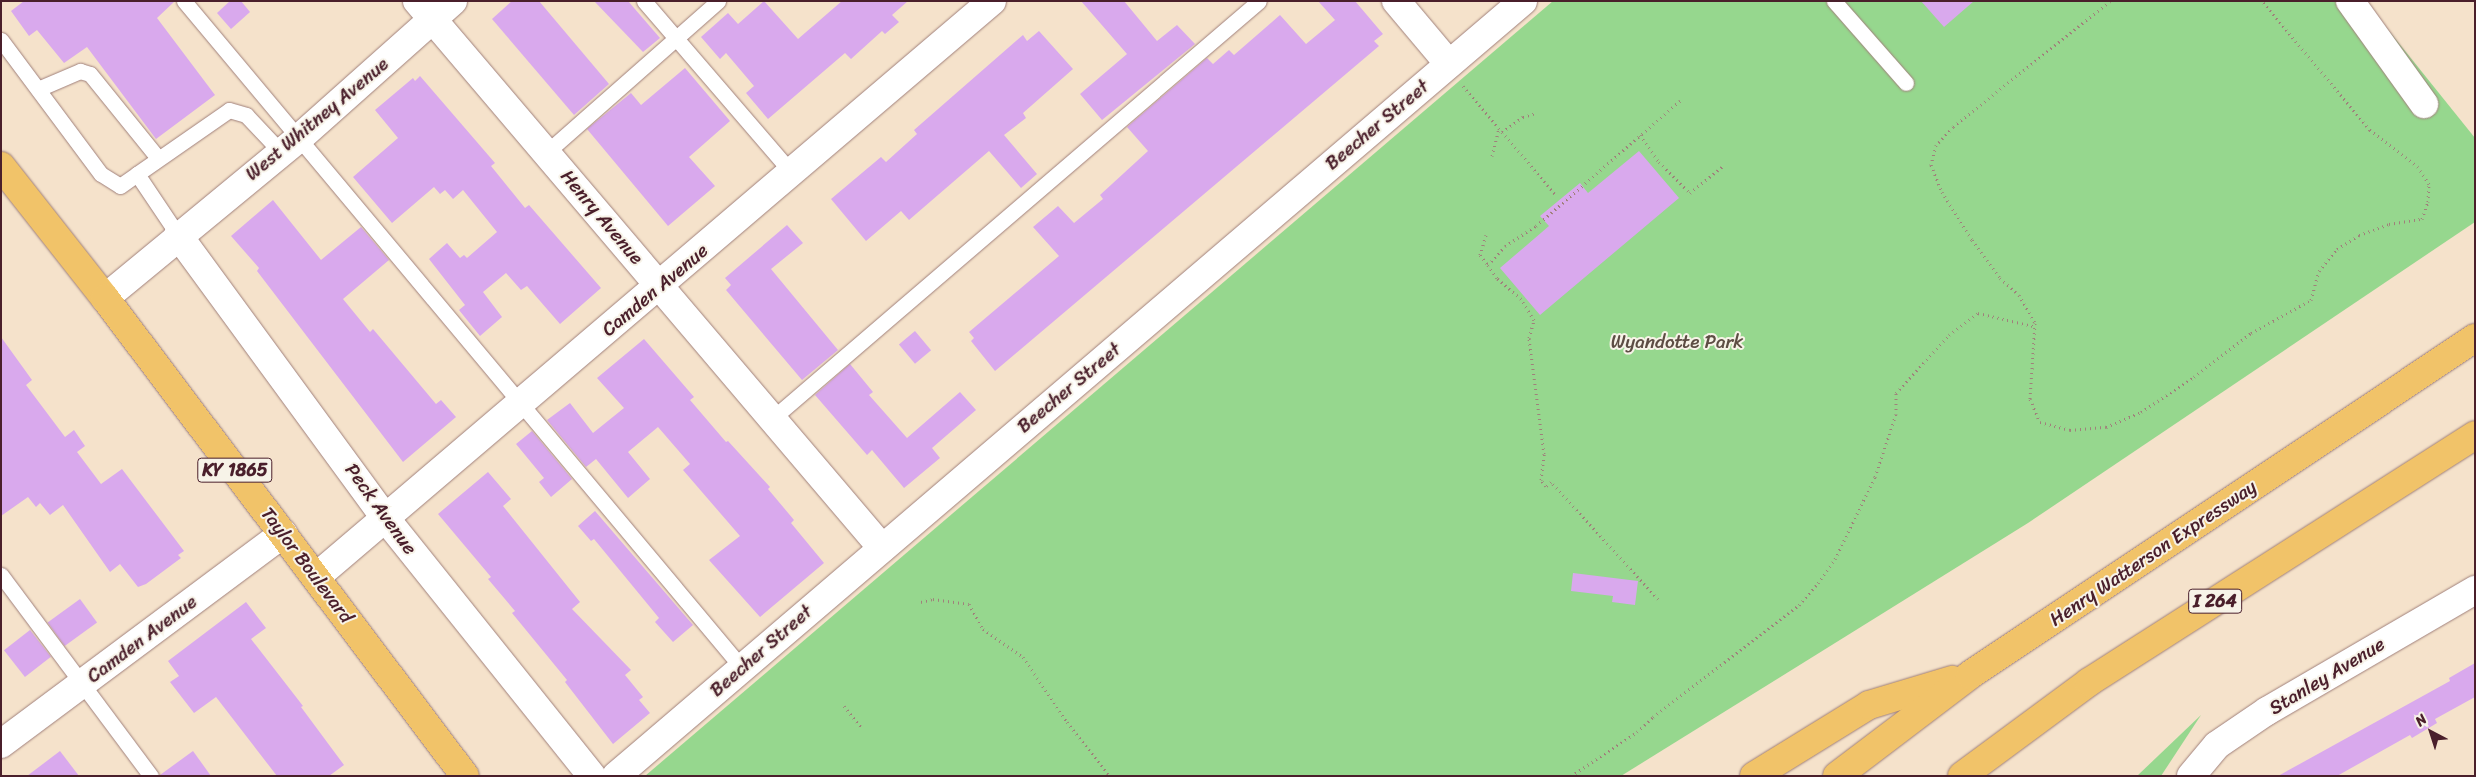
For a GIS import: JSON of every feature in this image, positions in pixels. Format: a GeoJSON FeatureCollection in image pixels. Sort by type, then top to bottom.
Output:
{"type":"FeatureCollection","features":[{"type":"Feature","properties":{"kind":"main road","name":"Taylor Boulevard"},"geometry":{"type":"LineString","coordinates":[[1,166],[105,298],[465,776]]}},
{"type":"Feature","properties":{"kind":"main road","name":"Henry Watterson Expressway"},"geometry":{"type":"LineString","coordinates":[[1837,776],[1970,675],[2475,338]]}},
{"type":"Feature","properties":{"kind":"main road","name":"I 264"},"geometry":{"type":"LineString","coordinates":[[1962,776],[2089,682],[2475,435]]}},
{"type":"Feature","properties":{"kind":"main road"},"geometry":{"type":"LineString","coordinates":[[1754,776],[1869,705],[1970,675]]}},
{"type":"Feature","properties":{"kind":"street","name":"West Whitney Avenue"},"geometry":{"type":"LineString","coordinates":[[105,298],[178,235],[289,146],[425,10],[453,1]]}},
{"type":"Feature","properties":{"kind":"street","name":"Camden Avenue"},"geometry":{"type":"LineString","coordinates":[[316,577],[660,286],[992,1]]}},
{"type":"Feature","properties":{"kind":"street"},"geometry":{"type":"LineString","coordinates":[[1396,1],[1449,64]]}},
{"type":"Feature","properties":{"kind":"street","name":"Beecher Street"},"geometry":{"type":"LineString","coordinates":[[616,776],[1523,1]]}},
{"type":"Feature","properties":{"kind":"street"},"geometry":{"type":"LineString","coordinates":[[2350,1],[2424,104]]}},
{"type":"Feature","properties":{"kind":"street","name":"Henry Avenue"},"geometry":{"type":"LineString","coordinates":[[425,10],[882,548]]}},
{"type":"Feature","properties":{"kind":"street","name":"Peck Avenue"},"geometry":{"type":"LineString","coordinates":[[178,235],[386,519],[592,776]]}},
{"type":"Feature","properties":{"kind":"street","name":"Camden Avenue"},"geometry":{"type":"LineString","coordinates":[[1,744],[283,534]]}},
{"type":"Feature","properties":{"kind":"street","name":"Stanley Avenue"},"geometry":{"type":"LineString","coordinates":[[2191,776],[2217,745],[2267,711],[2475,590]]}},
{"type":"Feature","properties":{"kind":"lane"},"geometry":{"type":"LineString","coordinates":[[184,1],[289,146],[522,402],[742,668]]}},
{"type":"Feature","properties":{"kind":"lane"},"geometry":{"type":"LineString","coordinates":[[644,1],[792,173]]}},
{"type":"Feature","properties":{"kind":"lane"},"geometry":{"type":"LineString","coordinates":[[547,152],[718,1]]}},
{"type":"Feature","properties":{"kind":"lane"},"geometry":{"type":"LineString","coordinates":[[773,418],[1259,1]]}},
{"type":"Feature","properties":{"kind":"lane"},"geometry":{"type":"LineString","coordinates":[[1834,1],[1906,83]]}},
{"type":"Feature","properties":{"kind":"lane"},"geometry":{"type":"LineString","coordinates":[[1,40],[101,174],[120,186],[229,110],[246,114],[289,146]]}},
{"type":"Feature","properties":{"kind":"lane"},"geometry":{"type":"LineString","coordinates":[[38,89],[80,72],[90,74],[158,158]]}},
{"type":"Feature","properties":{"kind":"lane"},"geometry":{"type":"LineString","coordinates":[[137,174],[178,235]]}},
{"type":"Feature","properties":{"kind":"lane"},"geometry":{"type":"LineString","coordinates":[[1,575],[151,776]]}},
{"type":"Feature","properties":{"kind":"path"},"geometry":{"type":"LineString","coordinates":[[2110,1],[1953,127],[1936,145],[1931,165],[1942,192],[2000,278],[2018,295],[2035,323],[2033,326],[2030,399],[2040,422],[2070,430],[2106,427],[2141,412],[2194,377],[2251,333],[2311,300],[2318,271],[2337,249],[2358,235],[2389,224],[2422,219],[2428,202],[2429,184],[2418,167],[2370,130],[2262,1]]}},
{"type":"Feature","properties":{"kind":"path"},"geometry":{"type":"LineString","coordinates":[[1449,64],[1465,90],[1555,194]]}},
{"type":"Feature","properties":{"kind":"path"},"geometry":{"type":"LineString","coordinates":[[1488,265],[1505,246],[1536,226],[1680,101]]}},
{"type":"Feature","properties":{"kind":"path"},"geometry":{"type":"LineString","coordinates":[[1502,132],[1523,117],[1536,113]]}},
{"type":"Feature","properties":{"kind":"path"},"geometry":{"type":"LineString","coordinates":[[1492,156],[1499,128]]}},
{"type":"Feature","properties":{"kind":"path"},"geometry":{"type":"LineString","coordinates":[[1640,136],[1659,162],[1690,193],[1723,166]]}},
{"type":"Feature","properties":{"kind":"path"},"geometry":{"type":"LineString","coordinates":[[1486,235],[1480,255],[1497,278],[1521,299],[1534,320],[1529,338],[1543,446],[1541,480],[1546,486],[1551,482],[1658,598]]}},
{"type":"Feature","properties":{"kind":"path"},"geometry":{"type":"LineString","coordinates":[[1570,776],[1637,732],[1653,716],[1799,605],[1818,583],[1835,559],[1875,477],[1896,414],[1896,393],[1950,335],[1978,313],[2033,326]]}},
{"type":"Feature","properties":{"kind":"path"},"geometry":{"type":"LineString","coordinates":[[921,602],[933,599],[969,604],[983,629],[1023,657],[1067,722],[1110,776]]}},
{"type":"Feature","properties":{"kind":"path"},"geometry":{"type":"LineString","coordinates":[[844,706],[862,728]]}},
{"type":"Feature","properties":{"kind":"green space","name":"Wyandotte Park"},"geometry":{"type":"Polygon","coordinates":[[[1553,1],[2365,1],[2475,138],[2475,222],[2028,523],[1621,776],[645,776],[1553,1]]]}},
{"type":"Feature","properties":{"kind":"green space"},"geometry":{"type":"Polygon","coordinates":[[[2201,715],[2161,776],[2137,776],[2201,715]]]}},
{"type":"Feature","properties":{"kind":"building"},"geometry":{"type":"Polygon","coordinates":[[[24,1],[175,1],[157,18],[215,95],[156,139],[87,47],[64,63],[37,30],[29,36],[11,11],[24,1]]]}},
{"type":"Feature","properties":{"kind":"building"},"geometry":{"type":"Polygon","coordinates":[[[230,1],[241,1],[250,12],[231,29],[217,13],[230,1]]]}},
{"type":"Feature","properties":{"kind":"building"},"geometry":{"type":"Polygon","coordinates":[[[512,1],[539,1],[609,84],[574,115],[492,19],[512,1]]]}},
{"type":"Feature","properties":{"kind":"building"},"geometry":{"type":"Polygon","coordinates":[[[594,1],[628,1],[660,38],[643,52],[594,1]]]}},
{"type":"Feature","properties":{"kind":"building"},"geometry":{"type":"Polygon","coordinates":[[[764,1],[798,39],[842,1],[908,1],[892,15],[899,22],[885,34],[882,31],[851,59],[845,53],[768,119],[746,93],[754,86],[726,53],[720,59],[701,37],[728,13],[738,24],[764,1]]]}},
{"type":"Feature","properties":{"kind":"building"},"geometry":{"type":"Polygon","coordinates":[[[1081,1],[1124,1],[1157,41],[1177,25],[1195,44],[1102,120],[1080,94],[1127,54],[1081,1]]]}},
{"type":"Feature","properties":{"kind":"building"},"geometry":{"type":"Polygon","coordinates":[[[1318,1],[1355,1],[1383,34],[1374,41],[1379,46],[995,371],[971,341],[974,338],[969,332],[1059,256],[1033,227],[1058,206],[1074,223],[1103,199],[1100,195],[1148,151],[1127,127],[1207,58],[1213,64],[1229,50],[1234,55],[1280,15],[1306,44],[1335,20],[1318,1]]]}},
{"type":"Feature","properties":{"kind":"building"},"geometry":{"type":"Polygon","coordinates":[[[1921,1],[1974,1],[1944,27],[1921,1]]]}},
{"type":"Feature","properties":{"kind":"building"},"geometry":{"type":"Polygon","coordinates":[[[1039,31],[1073,69],[1023,113],[1026,118],[1004,135],[1037,174],[1021,188],[989,151],[909,220],[901,211],[866,241],[831,199],[881,157],[886,162],[917,134],[914,130],[1023,35],[1027,41],[1039,31]]]}},
{"type":"Feature","properties":{"kind":"building"},"geometry":{"type":"Polygon","coordinates":[[[685,68],[730,121],[689,157],[715,186],[668,226],[587,129],[631,93],[641,105],[685,68]]]}},
{"type":"Feature","properties":{"kind":"building"},"geometry":{"type":"Polygon","coordinates":[[[420,76],[495,163],[491,166],[525,208],[529,205],[601,288],[560,324],[527,286],[521,290],[506,273],[483,292],[502,317],[480,336],[459,310],[465,305],[429,259],[447,243],[460,258],[464,255],[467,258],[497,232],[463,190],[453,199],[445,190],[440,194],[434,187],[392,223],[353,177],[398,138],[375,110],[413,78],[415,81],[420,76]]]}},
{"type":"Feature","properties":{"kind":"building"},"geometry":{"type":"Polygon","coordinates":[[[1639,151],[1679,198],[1540,315],[1500,268],[1549,226],[1540,216],[1580,183],[1588,193],[1639,151]]]}},
{"type":"Feature","properties":{"kind":"building"},"geometry":{"type":"Polygon","coordinates":[[[273,200],[321,260],[361,227],[389,260],[343,299],[370,332],[373,329],[436,404],[441,400],[456,417],[403,462],[257,271],[259,268],[231,236],[273,200]]]}},
{"type":"Feature","properties":{"kind":"building"},"geometry":{"type":"Polygon","coordinates":[[[787,225],[803,243],[771,269],[838,350],[802,380],[726,290],[731,285],[725,278],[787,225]]]}},
{"type":"Feature","properties":{"kind":"building"},"geometry":{"type":"Polygon","coordinates":[[[915,331],[931,350],[915,364],[899,344],[915,331]]]}},
{"type":"Feature","properties":{"kind":"building"},"geometry":{"type":"Polygon","coordinates":[[[1,337],[32,380],[26,385],[65,437],[74,430],[85,446],[77,452],[101,484],[122,469],[184,551],[178,555],[181,558],[146,584],[138,587],[120,564],[110,572],[63,505],[50,515],[40,503],[36,507],[28,497],[1,516],[1,337]]]}},
{"type":"Feature","properties":{"kind":"building"},"geometry":{"type":"Polygon","coordinates":[[[644,339],[694,397],[690,400],[726,442],[728,441],[770,487],[768,489],[794,520],[791,523],[824,563],[760,617],[709,560],[740,536],[683,470],[690,464],[658,427],[628,452],[650,479],[628,498],[596,459],[586,467],[547,420],[570,403],[593,433],[624,408],[597,378],[644,339]]]}},
{"type":"Feature","properties":{"kind":"building"},"geometry":{"type":"Polygon","coordinates":[[[850,364],[873,392],[869,395],[907,438],[960,392],[976,410],[932,448],[940,458],[904,488],[872,450],[867,455],[815,395],[850,364]]]}},
{"type":"Feature","properties":{"kind":"building"},"geometry":{"type":"Polygon","coordinates":[[[532,431],[572,479],[551,497],[539,482],[544,478],[516,444],[532,431]]]}},
{"type":"Feature","properties":{"kind":"building"},"geometry":{"type":"Polygon","coordinates":[[[488,472],[511,499],[503,506],[580,602],[572,609],[631,670],[625,675],[643,697],[639,700],[650,713],[613,744],[565,682],[567,680],[512,613],[515,611],[488,579],[491,577],[438,514],[488,472]]]}},
{"type":"Feature","properties":{"kind":"building"},"geometry":{"type":"Polygon","coordinates":[[[595,511],[693,625],[673,642],[655,622],[659,618],[594,539],[591,541],[578,526],[595,511]]]}},
{"type":"Feature","properties":{"kind":"building"},"geometry":{"type":"Polygon","coordinates":[[[1573,573],[1638,581],[1635,605],[1612,602],[1613,596],[1571,591],[1573,573]]]}},
{"type":"Feature","properties":{"kind":"building"},"geometry":{"type":"Polygon","coordinates":[[[80,599],[97,622],[65,646],[48,623],[80,599]]]}},
{"type":"Feature","properties":{"kind":"building"},"geometry":{"type":"Polygon","coordinates":[[[246,602],[266,628],[251,639],[303,706],[301,707],[344,765],[329,776],[277,776],[216,697],[194,713],[170,682],[179,676],[168,661],[246,602]]]}},
{"type":"Feature","properties":{"kind":"building"},"geometry":{"type":"Polygon","coordinates":[[[30,630],[51,657],[25,677],[4,650],[30,630]]]}},
{"type":"Feature","properties":{"kind":"building"},"geometry":{"type":"Polygon","coordinates":[[[2475,663],[2475,697],[2435,719],[2437,723],[2412,738],[2410,735],[2337,776],[2278,776],[2450,681],[2449,678],[2475,663]]]}},
{"type":"Feature","properties":{"kind":"building"},"geometry":{"type":"Polygon","coordinates":[[[60,751],[79,776],[27,776],[60,751]]]}},
{"type":"Feature","properties":{"kind":"building"},"geometry":{"type":"Polygon","coordinates":[[[193,751],[211,776],[160,776],[160,775],[193,751]]]}}]}
